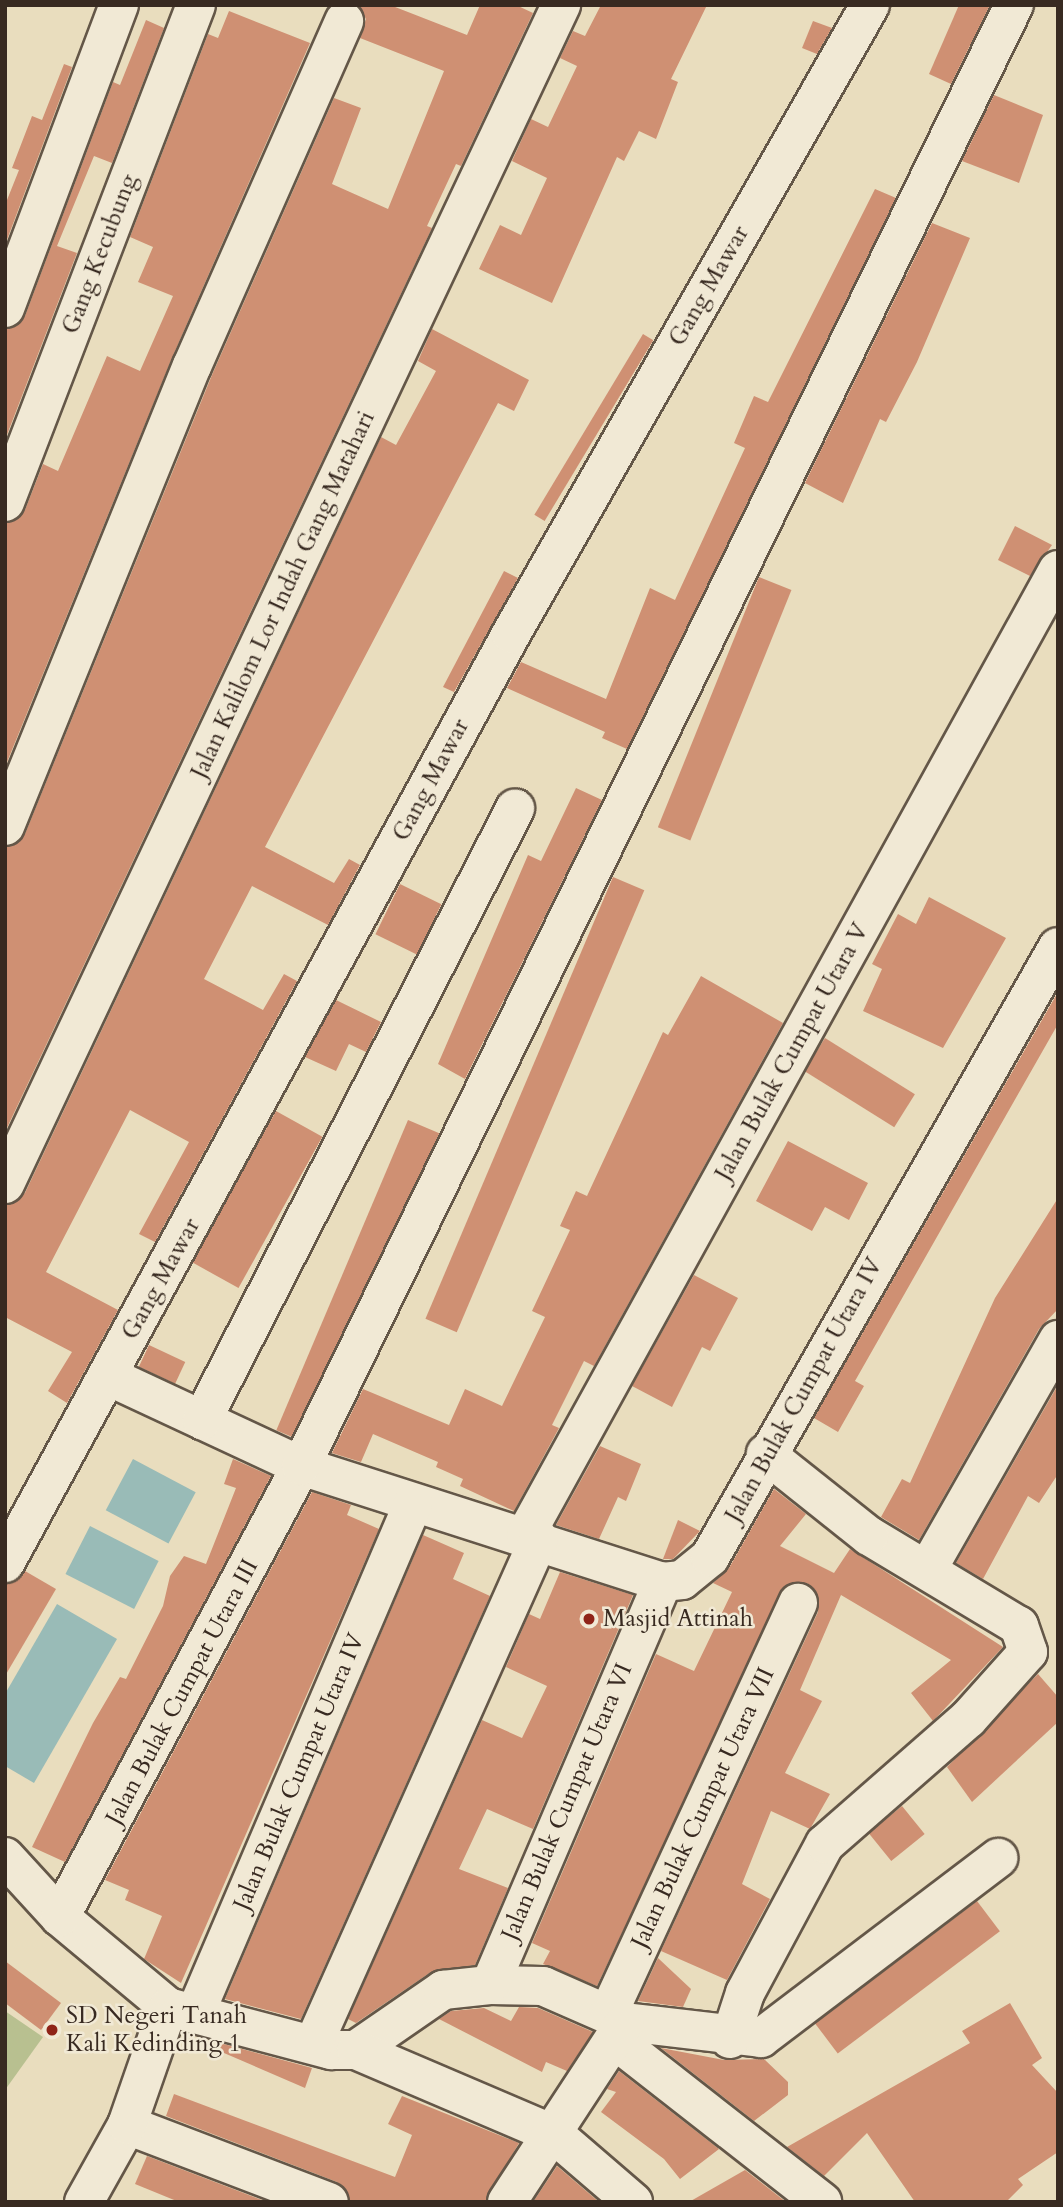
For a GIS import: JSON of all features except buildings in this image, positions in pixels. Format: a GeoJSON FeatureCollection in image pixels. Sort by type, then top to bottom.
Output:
{"type":"FeatureCollection","features":[{"type":"Feature","properties":{"kind":"street"},"geometry":{"type":"LineString","coordinates":[[5,308],[119,5]]}},
{"type":"Feature","properties":{"kind":"street","name":"Gang Kecubung"},"geometry":{"type":"LineString","coordinates":[[5,502],[195,5]]}},
{"type":"Feature","properties":{"kind":"street","name":"Jalan Kalilom Lor Indah Gang Matahari"},"geometry":{"type":"LineString","coordinates":[[5,1184],[561,5]]}},
{"type":"Feature","properties":{"kind":"street","name":"Gang Mawar"},"geometry":{"type":"LineString","coordinates":[[5,1563],[511,634],[870,5]]}},
{"type":"Feature","properties":{"kind":"street","name":"Jalan Bulak Cumpat Utara III"},"geometry":{"type":"LineString","coordinates":[[60,1917],[301,1466],[1014,5]]}},
{"type":"Feature","properties":{"kind":"street"},"geometry":{"type":"LineString","coordinates":[[5,826],[192,366],[344,21]]}},
{"type":"Feature","properties":{"kind":"street","name":"Jalan Bulak Cumpat Utara V"},"geometry":{"type":"LineString","coordinates":[[314,2043],[533,1536],[1058,570]]}},
{"type":"Feature","properties":{"kind":"street"},"geometry":{"type":"LineString","coordinates":[[202,1420],[515,809]]}},
{"type":"Feature","properties":{"kind":"street","name":"Jalan Bulak Cumpat Utara IV"},"geometry":{"type":"LineString","coordinates":[[663,1582],[695,1574],[710,1557],[766,1454],[1058,947]]}},
{"type":"Feature","properties":{"kind":"street"},"geometry":{"type":"LineString","coordinates":[[927,1570],[1058,1340]]}},
{"type":"Feature","properties":{"kind":"street"},"geometry":{"type":"LineString","coordinates":[[108,1376],[301,1466],[413,1504],[533,1536],[663,1582]]}},
{"type":"Feature","properties":{"kind":"street"},"geometry":{"type":"LineString","coordinates":[[730,2039],[745,1993],[825,1844],[968,1719],[1028,1652],[1019,1626],[869,1536],[766,1454]]}},
{"type":"Feature","properties":{"kind":"street","name":"Jalan Bulak Cumpat Utara IV"},"geometry":{"type":"LineString","coordinates":[[84,2202],[127,2125],[182,2011],[413,1504]]}},
{"type":"Feature","properties":{"kind":"street","name":"Jalan Bulak Cumpat Utara VI"},"geometry":{"type":"LineString","coordinates":[[490,1985],[663,1582]]}},
{"type":"Feature","properties":{"kind":"street","name":"Jalan Bulak Cumpat Utara VII"},"geometry":{"type":"LineString","coordinates":[[507,2202],[555,2135],[616,2025],[798,1603]]}},
{"type":"Feature","properties":{"kind":"street"},"geometry":{"type":"LineString","coordinates":[[5,1857],[60,1917],[182,2011],[314,2043],[356,2050],[555,2135],[633,2202]]}},
{"type":"Feature","properties":{"kind":"street"},"geometry":{"type":"LineString","coordinates":[[616,2025],[730,2039],[761,2038],[998,1858]]}},
{"type":"Feature","properties":{"kind":"street"},"geometry":{"type":"LineString","coordinates":[[356,2050],[443,1990],[490,1985],[543,1986],[616,2025],[822,2202]]}},
{"type":"Feature","properties":{"kind":"street"},"geometry":{"type":"LineString","coordinates":[[127,2125],[329,2202]]}},
{"type":"Feature","properties":{"kind":"green space"},"geometry":{"type":"Polygon","coordinates":[[[5,2011],[43,2037],[5,2090],[5,2011]]]}},
{"type":"Feature","properties":{"kind":"water"},"geometry":{"type":"Polygon","coordinates":[[[133,1459],[196,1492],[168,1544],[106,1510],[133,1459]]]}},
{"type":"Feature","properties":{"kind":"water"},"geometry":{"type":"Polygon","coordinates":[[[90,1526],[159,1561],[134,1609],[65,1574],[90,1526]]]}},
{"type":"Feature","properties":{"kind":"water"},"geometry":{"type":"Polygon","coordinates":[[[57,1604],[117,1639],[34,1783],[5,1766],[5,1694],[57,1604]]]}},
{"type":"Feature","properties":{"kind":"place","name":"Masjid Attinah"},"geometry":{"type":"Point","coordinates":[589,1619]}},
{"type":"Feature","properties":{"kind":"place","name":"SD Negeri Tanah Kali Kedinding 1"},"geometry":{"type":"Point","coordinates":[52,2030]}}]}
